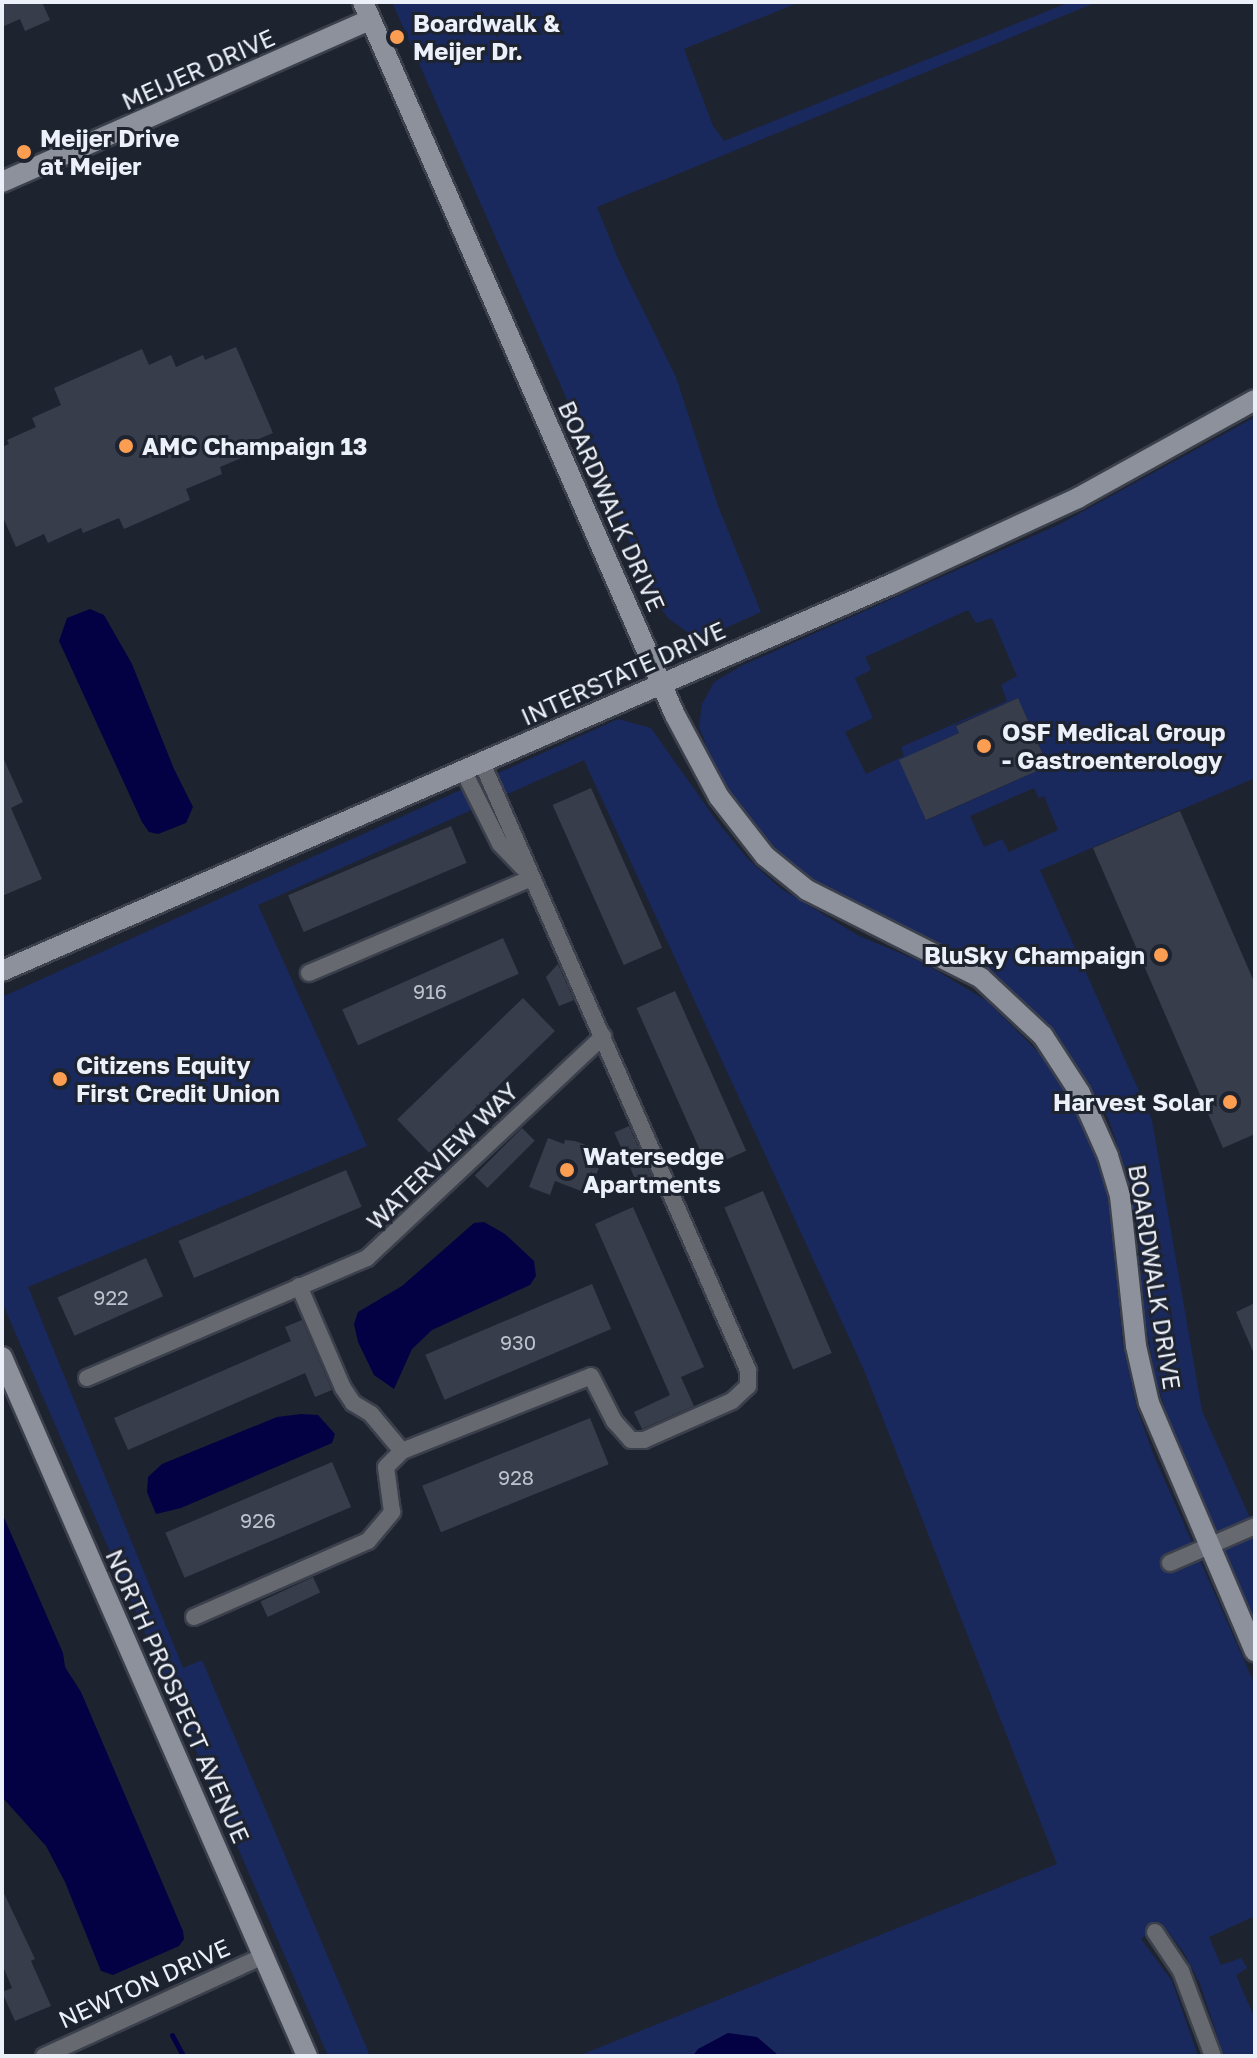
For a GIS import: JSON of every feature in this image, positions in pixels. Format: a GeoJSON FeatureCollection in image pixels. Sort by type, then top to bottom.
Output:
{"type":"FeatureCollection","features":[{"type":"Feature","properties":{"kind":"street","name":"MEIJER DRIVE"},"geometry":{"type":"LineString","coordinates":[[2,182],[366,11]]}},
{"type":"Feature","properties":{"kind":"street","name":"BOARDWALK DRIVE"},"geometry":{"type":"LineString","coordinates":[[366,11],[662,685],[719,797],[765,856],[835,907],[981,978],[1043,1036],[1074,1081],[1108,1156],[1120,1196],[1136,1346],[1149,1403],[1255,1651]]}},
{"type":"Feature","properties":{"kind":"street","name":"INTERSTATE DRIVE"},"geometry":{"type":"LineString","coordinates":[[2,971],[662,685],[1078,498],[1255,400]]}},
{"type":"Feature","properties":{"kind":"street"},"geometry":{"type":"LineString","coordinates":[[194,1617],[368,1541],[392,1512],[386,1467],[402,1451],[591,1376],[614,1421],[631,1440],[644,1440],[732,1401],[748,1386],[748,1370],[603,1036],[532,878],[473,768]]}},
{"type":"Feature","properties":{"kind":"street"},"geometry":{"type":"LineString","coordinates":[[309,973],[532,878]]}},
{"type":"Feature","properties":{"kind":"street","name":"WATERVIEW WAY"},"geometry":{"type":"LineString","coordinates":[[87,1378],[367,1258],[603,1036]]}},
{"type":"Feature","properties":{"kind":"street"},"geometry":{"type":"LineString","coordinates":[[299,1286],[343,1388],[353,1403],[371,1414],[402,1451]]}},
{"type":"Feature","properties":{"kind":"street","name":"NORTH PROSPECT AVENUE"},"geometry":{"type":"LineString","coordinates":[[2,1357],[307,2056]]}},
{"type":"Feature","properties":{"kind":"street"},"geometry":{"type":"LineString","coordinates":[[1170,1563],[1255,1526]]}},
{"type":"Feature","properties":{"kind":"street"},"geometry":{"type":"LineString","coordinates":[[1155,1932],[1181,1971],[1213,2056]]}},
{"type":"Feature","properties":{"kind":"street","name":"NEWTON DRIVE"},"geometry":{"type":"LineString","coordinates":[[44,2056],[263,1956]]}},
{"type":"Feature","properties":{"kind":"shaded area"},"geometry":{"type":"Polygon","coordinates":[[[392,2],[800,2],[684,49],[713,126],[724,141],[1070,2],[1097,2],[597,207],[619,261],[676,377],[718,506],[761,612],[710,635],[693,636],[669,619],[656,602],[392,2]]]}},
{"type":"Feature","properties":{"kind":"shaded area"},"geometry":{"type":"Polygon","coordinates":[[[1255,417],[1255,778],[1040,870],[1152,1120],[1202,1411],[1255,1529],[1255,1622],[1178,1446],[1155,1378],[1143,1305],[1138,1228],[1122,1158],[1108,1118],[1049,1027],[993,975],[924,935],[867,913],[791,866],[740,807],[714,766],[699,727],[702,704],[714,682],[741,666],[1060,524],[1255,417]],[[968,610],[865,657],[871,670],[855,678],[873,718],[845,732],[866,774],[904,756],[901,747],[1007,701],[1001,685],[1017,676],[992,618],[976,623],[968,610]],[[1018,698],[956,725],[959,733],[900,760],[927,820],[1048,766],[1018,698]],[[1034,788],[970,816],[984,847],[1002,839],[1009,852],[1058,830],[1044,796],[1039,798],[1034,788]]]}},
{"type":"Feature","properties":{"kind":"shaded area"},"geometry":{"type":"Polygon","coordinates":[[[90,609],[104,615],[132,664],[174,769],[193,807],[186,823],[158,834],[149,832],[142,822],[59,641],[67,618],[90,609]]]}},
{"type":"Feature","properties":{"kind":"shaded area"},"geometry":{"type":"Polygon","coordinates":[[[618,719],[651,728],[716,820],[747,858],[780,888],[859,936],[924,963],[987,1001],[1043,1057],[1084,1123],[1105,1183],[1113,1228],[1122,1340],[1137,1409],[1154,1456],[1255,1685],[1255,1916],[1209,1937],[1221,1965],[1241,1958],[1247,1968],[1236,1975],[1255,2019],[1255,2056],[1224,2056],[1200,1984],[1184,1953],[1161,1922],[1141,1939],[1172,1981],[1198,2056],[779,2056],[757,2037],[698,2049],[693,2056],[578,2056],[1057,1864],[864,1370],[584,760],[258,905],[367,1146],[28,1287],[183,1668],[202,1660],[370,2056],[328,2056],[2,1302],[2,997],[618,719]]]}},
{"type":"Feature","properties":{"kind":"shaded area"},"geometry":{"type":"Polygon","coordinates":[[[484,1222],[505,1234],[534,1261],[536,1276],[530,1285],[432,1330],[412,1349],[394,1389],[374,1375],[358,1342],[354,1324],[358,1312],[402,1286],[474,1223],[484,1222]]]}},
{"type":"Feature","properties":{"kind":"shaded area"},"geometry":{"type":"Polygon","coordinates":[[[318,1415],[335,1434],[332,1443],[181,1508],[156,1514],[147,1492],[148,1477],[162,1464],[277,1417],[318,1415]]]}},
{"type":"Feature","properties":{"kind":"shaded area"},"geometry":{"type":"Polygon","coordinates":[[[2,1513],[63,1653],[65,1667],[81,1692],[183,1931],[184,1939],[179,1946],[113,1975],[101,1971],[65,1882],[46,1846],[2,1797],[2,1513]]]}},
{"type":"Feature","properties":{"kind":"shaded area"},"geometry":{"type":"Polygon","coordinates":[[[728,2033],[757,2037],[779,2056],[693,2056],[698,2049],[728,2033]]]}},
{"type":"Feature","properties":{"kind":"building"},"geometry":{"type":"Polygon","coordinates":[[[2,2],[42,2],[50,20],[25,31],[20,19],[2,27],[2,2]]]}},
{"type":"Feature","properties":{"kind":"building","name":"AMC Champaign 13"},"geometry":{"type":"Polygon","coordinates":[[[236,347],[273,433],[247,444],[251,454],[220,467],[222,474],[186,489],[190,500],[124,529],[119,518],[83,533],[81,528],[48,543],[44,534],[16,547],[2,515],[2,447],[9,444],[7,440],[36,427],[32,418],[61,405],[54,388],[142,349],[149,365],[171,355],[176,367],[203,355],[205,360],[236,347]]]}},
{"type":"Feature","properties":{"kind":"building","name":"OSF Medical Group - Gastroenterology"},"geometry":{"type":"Polygon","coordinates":[[[1018,698],[1048,766],[926,820],[899,760],[959,733],[956,726],[1018,698]]]}},
{"type":"Feature","properties":{"kind":"building"},"geometry":{"type":"Polygon","coordinates":[[[2,755],[23,802],[11,808],[42,879],[2,896],[2,755]]]}},
{"type":"Feature","properties":{"kind":"building"},"geometry":{"type":"Polygon","coordinates":[[[591,788],[662,948],[624,965],[553,805],[591,788]]]}},
{"type":"Feature","properties":{"kind":"building"},"geometry":{"type":"Polygon","coordinates":[[[1180,811],[1255,984],[1255,1134],[1223,1148],[1093,848],[1180,811]]]}},
{"type":"Feature","properties":{"kind":"building"},"geometry":{"type":"Polygon","coordinates":[[[451,826],[467,863],[304,932],[288,895],[451,826]]]}},
{"type":"Feature","properties":{"kind":"building"},"geometry":{"type":"Polygon","coordinates":[[[503,938],[519,974],[358,1045],[342,1010],[503,938]]]}},
{"type":"Feature","properties":{"kind":"building"},"geometry":{"type":"Polygon","coordinates":[[[558,964],[574,1000],[559,1006],[546,977],[558,964]]]}},
{"type":"Feature","properties":{"kind":"building"},"geometry":{"type":"Polygon","coordinates":[[[675,991],[746,1151],[708,1168],[637,1008],[675,991]]]}},
{"type":"Feature","properties":{"kind":"building"},"geometry":{"type":"Polygon","coordinates":[[[523,998],[555,1031],[429,1153],[397,1120],[523,998]]]}},
{"type":"Feature","properties":{"kind":"building"},"geometry":{"type":"Polygon","coordinates":[[[629,1126],[652,1178],[638,1185],[614,1133],[629,1126]]]}},
{"type":"Feature","properties":{"kind":"building"},"geometry":{"type":"Polygon","coordinates":[[[522,1128],[535,1141],[487,1188],[475,1175],[522,1128]]]}},
{"type":"Feature","properties":{"kind":"building","name":"Watersedge Apartments"},"geometry":{"type":"Polygon","coordinates":[[[548,1138],[564,1144],[565,1140],[575,1141],[605,1152],[592,1186],[584,1183],[581,1191],[555,1181],[550,1195],[529,1187],[548,1138]]]}},
{"type":"Feature","properties":{"kind":"building"},"geometry":{"type":"Polygon","coordinates":[[[346,1170],[362,1207],[194,1278],[178,1241],[346,1170]]]}},
{"type":"Feature","properties":{"kind":"building"},"geometry":{"type":"Polygon","coordinates":[[[763,1191],[832,1353],[793,1369],[724,1207],[763,1191]]]}},
{"type":"Feature","properties":{"kind":"building"},"geometry":{"type":"Polygon","coordinates":[[[633,1207],[704,1367],[681,1377],[694,1406],[642,1429],[634,1412],[670,1395],[595,1224],[633,1207]]]}},
{"type":"Feature","properties":{"kind":"building"},"geometry":{"type":"Polygon","coordinates":[[[146,1258],[163,1296],[74,1336],[57,1297],[146,1258]]]}},
{"type":"Feature","properties":{"kind":"building"},"geometry":{"type":"Polygon","coordinates":[[[592,1284],[611,1329],[445,1400],[425,1355],[592,1284]]]}},
{"type":"Feature","properties":{"kind":"building"},"geometry":{"type":"Polygon","coordinates":[[[1255,1303],[1255,1356],[1236,1312],[1255,1303]]]}},
{"type":"Feature","properties":{"kind":"building"},"geometry":{"type":"Polygon","coordinates":[[[302,1320],[332,1390],[315,1397],[305,1373],[128,1450],[114,1418],[291,1341],[285,1327],[302,1320]]]}},
{"type":"Feature","properties":{"kind":"building"},"geometry":{"type":"Polygon","coordinates":[[[590,1418],[609,1464],[441,1532],[422,1486],[590,1418]]]}},
{"type":"Feature","properties":{"kind":"building"},"geometry":{"type":"Polygon","coordinates":[[[332,1462],[351,1507],[185,1578],[165,1533],[332,1462]]]}},
{"type":"Feature","properties":{"kind":"building"},"geometry":{"type":"Polygon","coordinates":[[[313,1577],[320,1592],[268,1617],[260,1602],[313,1577]]]}},
{"type":"Feature","properties":{"kind":"building"},"geometry":{"type":"Polygon","coordinates":[[[2,1889],[35,1959],[31,1961],[51,2006],[15,2021],[2,1992],[12,1988],[2,1964],[2,1889]]]}},
{"type":"Feature","properties":{"kind":"waterway"},"geometry":{"type":"LineString","coordinates":[[172,2035],[183,2056]]}},
{"type":"Feature","properties":{"kind":"place","name":"Boardwalk & Meijer Dr."},"geometry":{"type":"Point","coordinates":[397,37]}},
{"type":"Feature","properties":{"kind":"place","name":"Meijer Drive at Meijer"},"geometry":{"type":"Point","coordinates":[24,152]}},
{"type":"Feature","properties":{"kind":"place","name":"AMC Champaign 13"},"geometry":{"type":"Point","coordinates":[126,446]}},
{"type":"Feature","properties":{"kind":"place","name":"OSF Medical Group - Gastroenterology"},"geometry":{"type":"Point","coordinates":[984,746]}},
{"type":"Feature","properties":{"kind":"place","name":"BluSky Champaign"},"geometry":{"type":"Point","coordinates":[1161,955]}},
{"type":"Feature","properties":{"kind":"place","name":"Citizens Equity First Credit Union"},"geometry":{"type":"Point","coordinates":[60,1079]}},
{"type":"Feature","properties":{"kind":"place","name":"Harvest Solar"},"geometry":{"type":"Point","coordinates":[1230,1102]}},
{"type":"Feature","properties":{"kind":"place","name":"Watersedge Apartments"},"geometry":{"type":"Point","coordinates":[567,1170]}}]}
